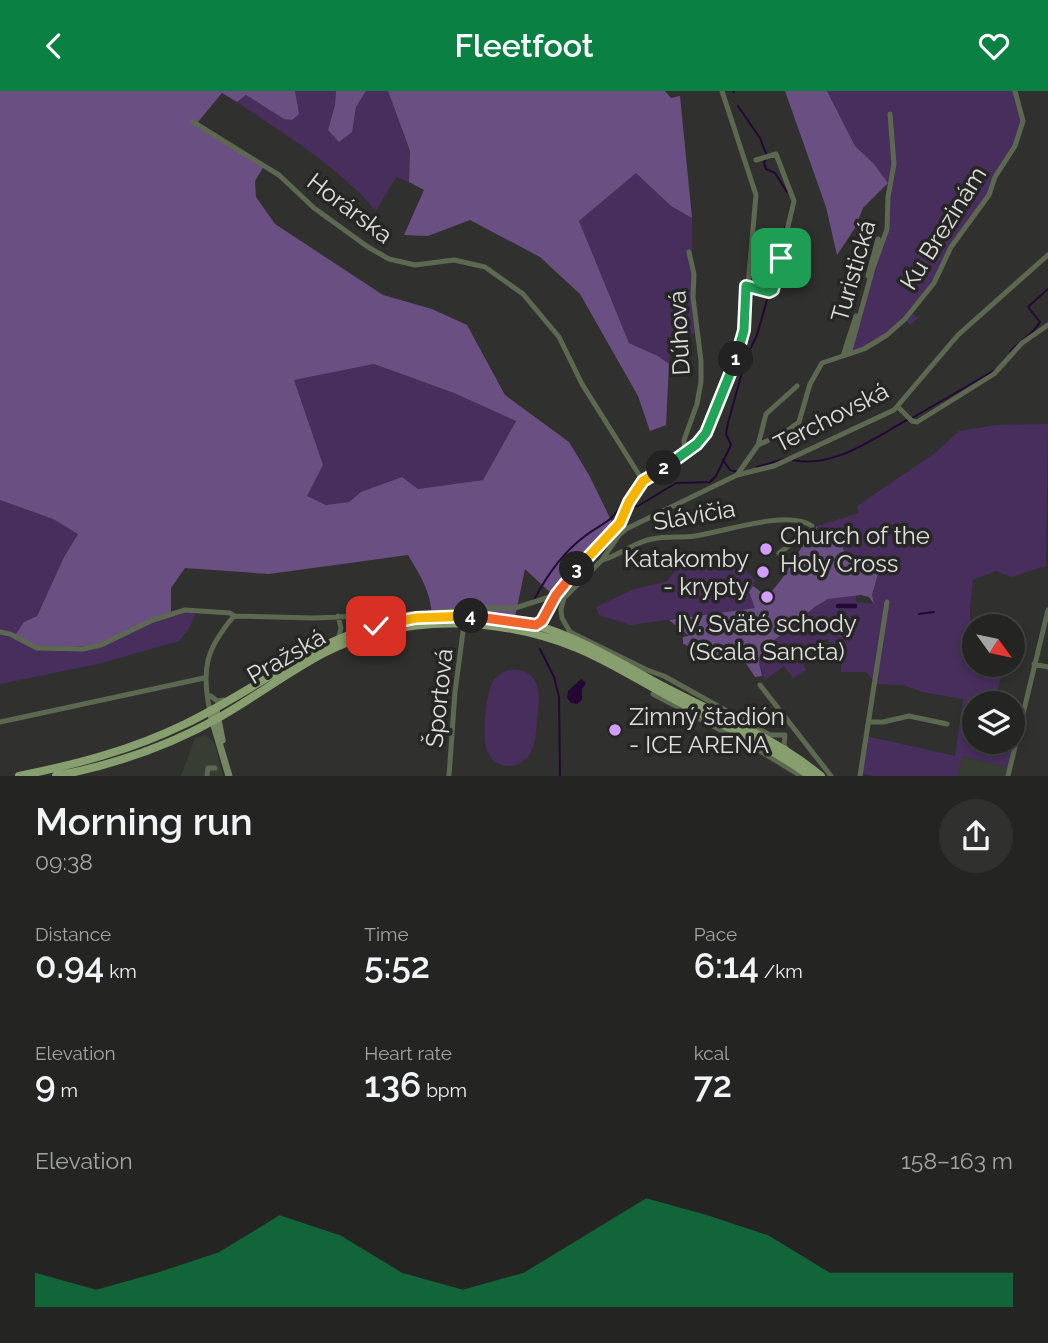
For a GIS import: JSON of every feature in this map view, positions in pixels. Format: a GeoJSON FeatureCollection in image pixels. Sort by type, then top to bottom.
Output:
{"type":"FeatureCollection","features":[{"type":"Feature","properties":{"kind":"main road","name":"Pražská"},"geometry":{"type":"LineString","coordinates":[[56,776],[111,763],[178,738],[215,717],[267,678],[338,640],[396,622],[444,616],[543,623],[557,633],[599,650],[776,750]]}},
{"type":"Feature","properties":{"kind":"main road","name":"Pražská"},"geometry":{"type":"LineString","coordinates":[[19,776],[119,752],[215,717],[309,662],[344,645],[398,629],[431,624],[464,624],[521,631],[547,638],[596,657],[776,750]]}},
{"type":"Feature","properties":{"kind":"main road"},"geometry":{"type":"LineString","coordinates":[[776,750],[793,755],[821,776]]}},
{"type":"Feature","properties":{"kind":"main road"},"geometry":{"type":"LineString","coordinates":[[776,750],[810,776]]}},
{"type":"Feature","properties":{"kind":"street"},"geometry":{"type":"LineString","coordinates":[[521,631],[532,631],[543,623],[556,595],[620,523],[629,502],[643,481],[685,453],[707,432],[738,354],[744,330],[756,195],[722,91]]}},
{"type":"Feature","properties":{"kind":"street","name":"Ku Brezinám"},"geometry":{"type":"LineString","coordinates":[[758,445],[796,426],[817,367],[864,349],[887,335],[905,319],[934,283],[950,247],[989,195],[995,177],[1015,146],[1023,121],[1015,91]]}},
{"type":"Feature","properties":{"kind":"street","name":"Turistická"},"geometry":{"type":"LineString","coordinates":[[846,355],[887,229],[888,197],[894,164],[890,114]]}},
{"type":"Feature","properties":{"kind":"street","name":"Horárska"},"geometry":{"type":"LineString","coordinates":[[194,122],[279,175],[314,208],[368,247],[390,259],[415,265],[454,260],[485,267],[523,294],[559,337],[582,384],[643,481]]}},
{"type":"Feature","properties":{"kind":"street"},"geometry":{"type":"LineString","coordinates":[[746,286],[769,292],[773,290],[794,201],[776,154],[755,160]]}},
{"type":"Feature","properties":{"kind":"street","name":"Turistická"},"geometry":{"type":"LineString","coordinates":[[846,355],[878,239]]}},
{"type":"Feature","properties":{"kind":"street","name":"Dúhová"},"geometry":{"type":"LineString","coordinates":[[685,453],[684,440],[697,404],[701,382],[693,297],[694,274],[689,251]]}},
{"type":"Feature","properties":{"kind":"street","name":"Terchovská"},"geometry":{"type":"LineString","coordinates":[[601,560],[625,529],[739,472],[765,469],[790,459],[898,407],[958,335],[1048,255]]}},
{"type":"Feature","properties":{"kind":"street"},"geometry":{"type":"LineString","coordinates":[[898,407],[917,422],[994,374],[1022,343],[1048,325]]}},
{"type":"Feature","properties":{"kind":"street"},"geometry":{"type":"LineString","coordinates":[[739,472],[758,445],[766,414],[797,386]]}},
{"type":"Feature","properties":{"kind":"street"},"geometry":{"type":"LineString","coordinates":[[638,472],[650,475]]}},
{"type":"Feature","properties":{"kind":"street","name":"Slávičia"},"geometry":{"type":"LineString","coordinates":[[564,598],[601,560],[650,539],[717,533],[750,522],[796,522],[809,523],[812,526],[811,530],[779,554]]}},
{"type":"Feature","properties":{"kind":"street"},"geometry":{"type":"LineString","coordinates":[[620,523],[625,529]]}},
{"type":"Feature","properties":{"kind":"street"},"geometry":{"type":"LineString","coordinates":[[0,632],[10,634],[37,648],[83,649],[101,645],[153,620],[185,610],[230,613],[234,616],[314,618],[514,608],[556,595],[564,598],[562,618],[570,632],[664,676],[770,735],[785,735]]}},
{"type":"Feature","properties":{"kind":"street"},"geometry":{"type":"LineString","coordinates":[[544,600],[549,604],[548,612]]}},
{"type":"Feature","properties":{"kind":"street"},"geometry":{"type":"LineString","coordinates":[[860,776],[887,602]]}},
{"type":"Feature","properties":{"kind":"street"},"geometry":{"type":"LineString","coordinates":[[1008,776],[1048,610]]}},
{"type":"Feature","properties":{"kind":"street"},"geometry":{"type":"LineString","coordinates":[[229,776],[204,678],[205,664],[211,648],[234,616]]}},
{"type":"Feature","properties":{"kind":"street"},"geometry":{"type":"LineString","coordinates":[[338,616],[341,628],[338,640]]}},
{"type":"Feature","properties":{"kind":"street"},"geometry":{"type":"LineString","coordinates":[[543,623],[547,638]]}},
{"type":"Feature","properties":{"kind":"street","name":"Športová"},"geometry":{"type":"LineString","coordinates":[[449,776],[455,692],[464,624]]}},
{"type":"Feature","properties":{"kind":"street"},"geometry":{"type":"LineString","coordinates":[[341,628],[351,635]]}},
{"type":"Feature","properties":{"kind":"street"},"geometry":{"type":"LineString","coordinates":[[1034,664],[1048,667]]}},
{"type":"Feature","properties":{"kind":"street"},"geometry":{"type":"LineString","coordinates":[[0,722],[204,678]]}},
{"type":"Feature","properties":{"kind":"street","name":"Pražská"},"geometry":{"type":"LineString","coordinates":[[211,696],[216,701],[221,701],[267,678]]}},
{"type":"Feature","properties":{"kind":"street"},"geometry":{"type":"LineString","coordinates":[[205,685],[211,696],[225,762]]}},
{"type":"Feature","properties":{"kind":"street"},"geometry":{"type":"LineString","coordinates":[[760,685],[831,776]]}},
{"type":"Feature","properties":{"kind":"street"},"geometry":{"type":"LineString","coordinates":[[653,694],[801,776]]}},
{"type":"Feature","properties":{"kind":"street"},"geometry":{"type":"LineString","coordinates":[[869,722],[909,716],[947,724]]}},
{"type":"Feature","properties":{"kind":"street"},"geometry":{"type":"LineString","coordinates":[[776,750],[790,726]]}},
{"type":"Feature","properties":{"kind":"street"},"geometry":{"type":"LineString","coordinates":[[178,738],[205,731],[218,741]]}},
{"type":"Feature","properties":{"kind":"street"},"geometry":{"type":"LineString","coordinates":[[785,735],[784,745],[793,755]]}},
{"type":"Feature","properties":{"kind":"street"},"geometry":{"type":"LineString","coordinates":[[207,776],[208,768],[215,768]]}},
{"type":"Feature","properties":{"kind":"shaded area"},"geometry":{"type":"Polygon","coordinates":[[[0,91],[295,91],[299,114],[292,120],[284,119],[246,95],[237,102],[222,93],[198,122],[264,166],[255,181],[256,197],[275,224],[383,295],[432,309],[467,325],[505,395],[569,442],[613,524],[555,597],[525,569],[515,617],[432,616],[427,591],[408,555],[269,574],[185,568],[171,588],[171,617],[134,627],[96,646],[36,647],[14,637],[24,622],[37,616],[64,557],[78,534],[53,519],[0,500],[0,91]],[[374,364],[294,380],[323,465],[307,496],[326,505],[349,502],[361,492],[402,477],[418,489],[483,480],[516,421],[454,393],[374,364]]]}},
{"type":"Feature","properties":{"kind":"shaded area"},"geometry":{"type":"Polygon","coordinates":[[[295,91],[336,91],[328,130],[352,132],[356,107],[366,91],[388,91],[410,151],[409,182],[396,177],[376,211],[328,165],[237,102],[246,95],[284,119],[295,91]]]}},
{"type":"Feature","properties":{"kind":"shaded area"},"geometry":{"type":"Polygon","coordinates":[[[336,91],[366,91],[356,107],[352,132],[339,142],[328,130],[336,91]]]}},
{"type":"Feature","properties":{"kind":"shaded area"},"geometry":{"type":"Polygon","coordinates":[[[388,91],[665,91],[671,98],[680,96],[692,218],[671,206],[636,173],[579,221],[629,343],[669,364],[666,425],[650,431],[638,396],[580,294],[540,257],[470,220],[428,236],[404,235],[424,190],[409,182],[410,151],[388,91]]]}},
{"type":"Feature","properties":{"kind":"shaded area"},"geometry":{"type":"Polygon","coordinates":[[[785,91],[827,91],[855,146],[874,164],[888,183],[863,208],[855,228],[837,255],[826,207],[785,91]]]}},
{"type":"Feature","properties":{"kind":"shaded area"},"geometry":{"type":"Polygon","coordinates":[[[827,91],[1017,91],[1023,122],[1015,146],[985,200],[961,229],[941,272],[912,313],[918,318],[910,325],[905,320],[875,346],[851,352],[885,228],[888,183],[874,164],[855,146],[827,91]]]}},
{"type":"Feature","properties":{"kind":"shaded area"},"geometry":{"type":"Polygon","coordinates":[[[636,172],[671,206],[692,218],[692,312],[698,333],[672,336],[669,364],[629,343],[579,221],[636,172]]]}},
{"type":"Feature","properties":{"kind":"shaded area"},"geometry":{"type":"Polygon","coordinates":[[[374,364],[454,393],[516,420],[483,480],[418,489],[361,492],[349,502],[326,505],[307,497],[294,380],[374,364]]]}},
{"type":"Feature","properties":{"kind":"shaded area"},"geometry":{"type":"Polygon","coordinates":[[[1048,424],[1046,566],[1011,577],[996,571],[973,580],[970,614],[962,614],[962,677],[1001,677],[997,691],[962,691],[962,699],[922,692],[903,685],[875,684],[866,672],[841,672],[841,653],[831,654],[828,639],[812,646],[803,655],[801,659],[806,670],[793,678],[784,666],[765,680],[759,662],[762,650],[771,638],[825,599],[856,589],[856,602],[873,604],[872,595],[881,565],[861,565],[815,547],[817,526],[859,513],[857,506],[935,453],[959,431],[996,425],[1048,424]]]}},
{"type":"Feature","properties":{"kind":"shaded area"},"geometry":{"type":"Polygon","coordinates":[[[0,500],[53,519],[78,533],[37,616],[24,622],[134,627],[197,610],[190,627],[179,641],[98,664],[0,684],[0,500]]]}},
{"type":"Feature","properties":{"kind":"shaded area"},"geometry":{"type":"Polygon","coordinates":[[[817,526],[816,547],[841,541],[846,559],[861,565],[881,564],[872,595],[874,604],[869,597],[861,595],[828,599],[816,606],[762,650],[759,662],[762,676],[755,677],[740,654],[726,660],[683,644],[683,637],[689,636],[669,620],[755,608],[749,592],[753,586],[761,592],[771,592],[817,526]]]}},
{"type":"Feature","properties":{"kind":"shaded area"},"geometry":{"type":"Polygon","coordinates":[[[731,551],[733,564],[742,566],[756,581],[749,592],[756,608],[630,625],[599,615],[596,607],[632,590],[667,581],[679,566],[731,551]]]}},
{"type":"Feature","properties":{"kind":"shaded area"},"geometry":{"type":"Polygon","coordinates":[[[509,670],[520,670],[534,678],[539,702],[533,748],[522,762],[509,766],[497,763],[488,753],[485,729],[486,707],[492,683],[495,678],[509,670]]]}},
{"type":"Feature","properties":{"kind":"shaded area"},"geometry":{"type":"Polygon","coordinates":[[[581,679],[586,683],[582,689],[582,700],[577,704],[571,703],[567,698],[568,691],[581,679]]]}},
{"type":"Feature","properties":{"kind":"shaded area"},"geometry":{"type":"Polygon","coordinates":[[[962,706],[962,754],[1013,754],[1010,768],[963,756],[957,776],[873,776],[859,773],[866,736],[955,756],[962,706]]]}},
{"type":"Feature","properties":{"kind":"shaded area"},"geometry":{"type":"Polygon","coordinates":[[[206,735],[215,744],[223,776],[181,776],[195,738],[206,735]]]}},
{"type":"Feature","properties":{"kind":"shaded area"},"geometry":{"type":"Polygon","coordinates":[[[963,756],[1010,768],[1008,776],[957,776],[963,756]]]}},
{"type":"Feature","properties":{"kind":"waterway"},"geometry":{"type":"LineString","coordinates":[[738,106],[760,138],[767,156],[764,163],[766,169],[775,173],[787,192]]}},
{"type":"Feature","properties":{"kind":"waterway"},"geometry":{"type":"LineString","coordinates":[[770,286],[785,227]]}},
{"type":"Feature","properties":{"kind":"waterway"},"geometry":{"type":"LineString","coordinates":[[1010,352],[1040,322],[1028,307],[1048,289]]}},
{"type":"Feature","properties":{"kind":"waterway"},"geometry":{"type":"LineString","coordinates":[[631,507],[638,506],[676,483],[710,482],[716,476],[731,445],[726,434],[728,423],[746,358],[757,335],[767,300]]}},
{"type":"Feature","properties":{"kind":"waterway"},"geometry":{"type":"LineString","coordinates":[[912,418],[995,370]]}},
{"type":"Feature","properties":{"kind":"waterway"},"geometry":{"type":"LineString","coordinates":[[793,460],[808,462],[838,456],[907,420]]}},
{"type":"Feature","properties":{"kind":"waterway"},"geometry":{"type":"LineString","coordinates":[[757,467],[788,458]]}},
{"type":"Feature","properties":{"kind":"waterway"},"geometry":{"type":"LineString","coordinates":[[723,460],[730,470],[738,472]]}},
{"type":"Feature","properties":{"kind":"waterway"},"geometry":{"type":"LineString","coordinates":[[534,600],[562,557],[624,505]]}},
{"type":"Feature","properties":{"kind":"waterway"},"geometry":{"type":"LineString","coordinates":[[838,606],[855,606]]}},
{"type":"Feature","properties":{"kind":"waterway"},"geometry":{"type":"LineString","coordinates":[[919,614],[934,612]]}},
{"type":"Feature","properties":{"kind":"waterway"},"geometry":{"type":"LineString","coordinates":[[540,649],[554,677],[559,697],[560,776]]}},
{"type":"Feature","properties":{"kind":"place","name":"Church of the Holy Cross"},"geometry":{"type":"Point","coordinates":[766,549]}},
{"type":"Feature","properties":{"kind":"place","name":"Katakomby - krypty"},"geometry":{"type":"Point","coordinates":[763,572]}},
{"type":"Feature","properties":{"kind":"place","name":"IV. Sväté schody (Scala Sancta)"},"geometry":{"type":"Point","coordinates":[767,597]}},
{"type":"Feature","properties":{"kind":"place","name":"Zimný štadión - ICE ARENA"},"geometry":{"type":"Point","coordinates":[615,730]}},
{"type":"Feature","properties":{"kind":"route"},"geometry":{"type":"LineString","coordinates":[[376,626],[444,616],[494,618],[536,625],[542,621],[556,595],[570,577],[620,523],[629,502],[643,481],[697,444],[706,433],[738,354],[744,330],[746,286],[769,292],[773,290],[781,258]]}}]}
